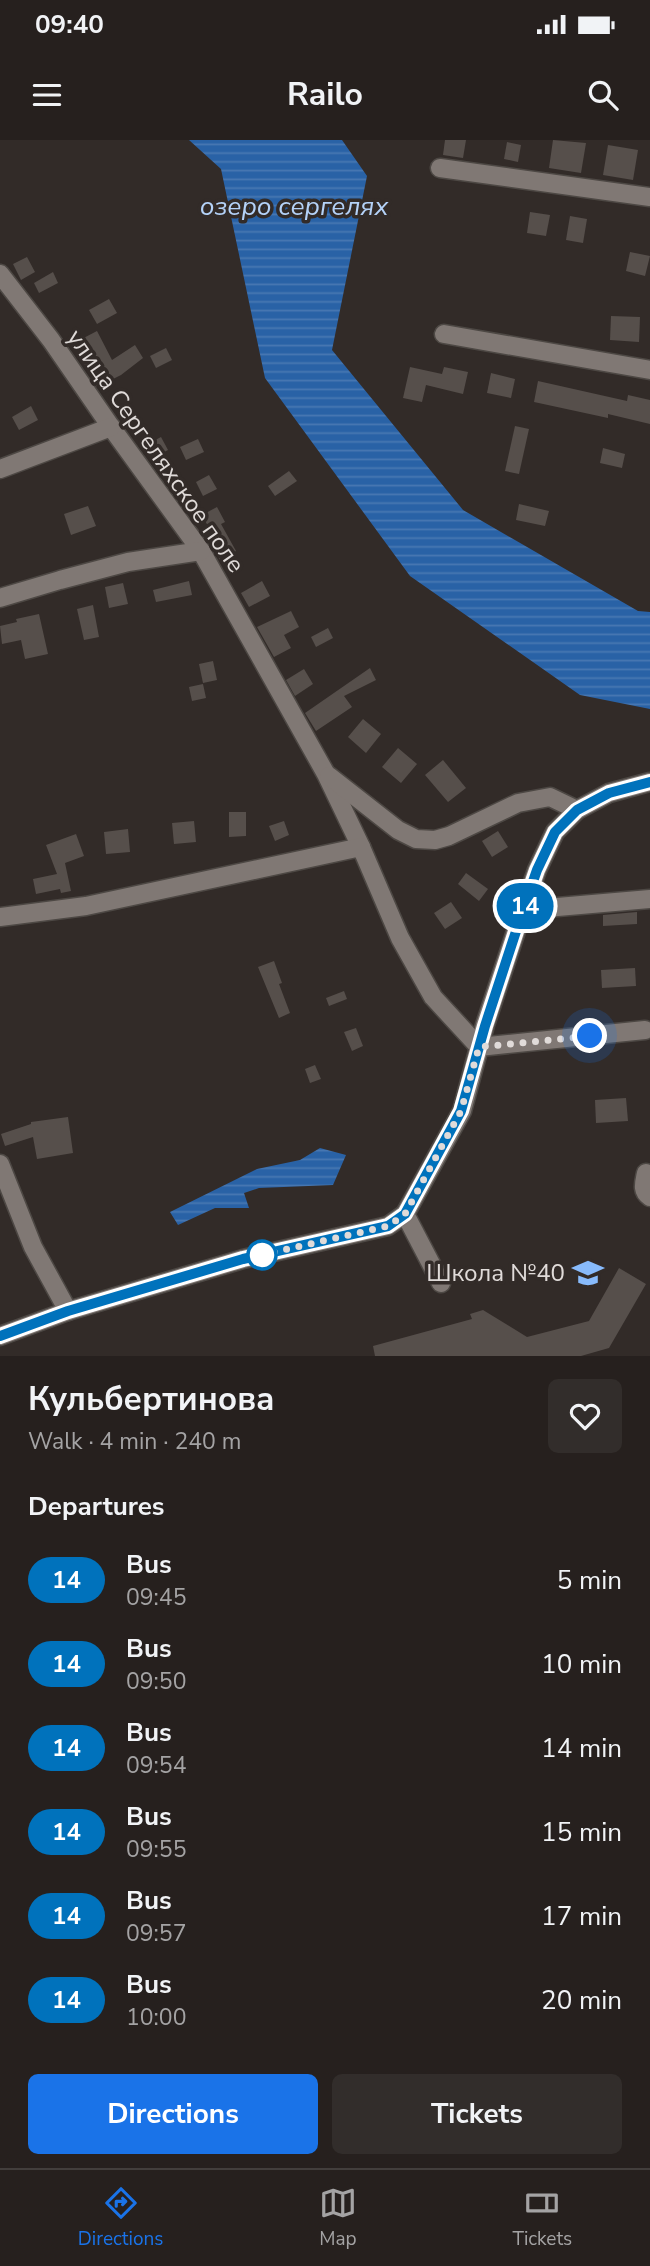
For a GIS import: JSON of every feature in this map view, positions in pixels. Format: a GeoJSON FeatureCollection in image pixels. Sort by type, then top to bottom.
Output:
{"type":"FeatureCollection","features":[{"type":"Feature","properties":{"kind":"street"},"geometry":{"type":"LineString","coordinates":[[440,168],[650,197]]}},
{"type":"Feature","properties":{"kind":"street","name":"улица Сергеляхское поле"},"geometry":{"type":"LineString","coordinates":[[0,274],[51,340],[201,551],[326,774],[400,938],[433,997],[479,1047]]}},
{"type":"Feature","properties":{"kind":"street"},"geometry":{"type":"LineString","coordinates":[[444,334],[650,370]]}},
{"type":"Feature","properties":{"kind":"street"},"geometry":{"type":"LineString","coordinates":[[0,469],[111,427]]}},
{"type":"Feature","properties":{"kind":"street"},"geometry":{"type":"LineString","coordinates":[[0,598],[128,562],[201,551]]}},
{"type":"Feature","properties":{"kind":"street"},"geometry":{"type":"LineString","coordinates":[[326,774],[398,830],[416,839],[435,840],[449,836],[518,803],[551,797],[577,810]]}},
{"type":"Feature","properties":{"kind":"street"},"geometry":{"type":"LineString","coordinates":[[0,1336],[68,1311],[243,1259],[388,1226],[405,1214],[461,1111],[523,910],[537,870],[555,832],[577,810],[609,793],[650,782]]}},
{"type":"Feature","properties":{"kind":"street"},"geometry":{"type":"LineString","coordinates":[[0,917],[86,906],[361,847]]}},
{"type":"Feature","properties":{"kind":"street"},"geometry":{"type":"LineString","coordinates":[[523,910],[650,900]]}},
{"type":"Feature","properties":{"kind":"street"},"geometry":{"type":"LineString","coordinates":[[479,1047],[645,1030]]}},
{"type":"Feature","properties":{"kind":"street"},"geometry":{"type":"LineString","coordinates":[[0,1164],[33,1247],[68,1311]]}},
{"type":"Feature","properties":{"kind":"street"},"geometry":{"type":"LineString","coordinates":[[646,1173],[643,1188],[645,1194],[650,1197]]}},
{"type":"Feature","properties":{"kind":"street"},"geometry":{"type":"LineString","coordinates":[[405,1214],[441,1283]]}},
{"type":"Feature","properties":{"kind":"water","name":"озеро сергелях"},"geometry":{"type":"Polygon","coordinates":[[[189,140],[342,140],[367,176],[332,350],[463,510],[638,611],[650,612],[650,709],[580,695],[410,576],[265,378],[221,169],[189,140]]]}},
{"type":"Feature","properties":{"kind":"water"},"geometry":{"type":"Polygon","coordinates":[[[320,1148],[346,1155],[333,1185],[259,1188],[244,1193],[249,1208],[215,1208],[178,1225],[170,1212],[257,1169],[300,1160],[320,1148]]]}},
{"type":"Feature","properties":{"kind":"building"},"geometry":{"type":"Polygon","coordinates":[[[445,140],[466,140],[463,158],[443,155],[445,140]]]}},
{"type":"Feature","properties":{"kind":"building"},"geometry":{"type":"Polygon","coordinates":[[[553,140],[586,143],[581,173],[549,168],[553,140]]]}},
{"type":"Feature","properties":{"kind":"building"},"geometry":{"type":"Polygon","coordinates":[[[507,142],[521,145],[518,162],[504,159],[507,142]]]}},
{"type":"Feature","properties":{"kind":"building"},"geometry":{"type":"Polygon","coordinates":[[[608,145],[638,150],[633,180],[603,175],[608,145]]]}},
{"type":"Feature","properties":{"kind":"building"},"geometry":{"type":"Polygon","coordinates":[[[530,212],[550,215],[546,236],[527,233],[530,212]]]}},
{"type":"Feature","properties":{"kind":"building"},"geometry":{"type":"Polygon","coordinates":[[[570,216],[587,219],[583,243],[566,240],[570,216]]]}},
{"type":"Feature","properties":{"kind":"building"},"geometry":{"type":"Polygon","coordinates":[[[630,252],[650,256],[645,276],[626,271],[630,252]]]}},
{"type":"Feature","properties":{"kind":"building"},"geometry":{"type":"Polygon","coordinates":[[[27,257],[35,272],[21,280],[13,264],[27,257]]]}},
{"type":"Feature","properties":{"kind":"building"},"geometry":{"type":"Polygon","coordinates":[[[53,272],[58,283],[39,293],[34,283],[53,272]]]}},
{"type":"Feature","properties":{"kind":"building"},"geometry":{"type":"Polygon","coordinates":[[[109,299],[117,313],[97,324],[89,310],[109,299]]]}},
{"type":"Feature","properties":{"kind":"building"},"geometry":{"type":"Polygon","coordinates":[[[611,316],[640,317],[639,342],[610,340],[611,316]]]}},
{"type":"Feature","properties":{"kind":"building"},"geometry":{"type":"Polygon","coordinates":[[[97,331],[112,360],[135,345],[143,358],[121,375],[97,387],[72,344],[97,331]]]}},
{"type":"Feature","properties":{"kind":"building"},"geometry":{"type":"Polygon","coordinates":[[[166,348],[172,360],[156,368],[150,356],[166,348]]]}},
{"type":"Feature","properties":{"kind":"building"},"geometry":{"type":"Polygon","coordinates":[[[410,367],[442,374],[444,367],[468,372],[463,394],[426,385],[422,402],[403,398],[410,367]]]}},
{"type":"Feature","properties":{"kind":"building"},"geometry":{"type":"Polygon","coordinates":[[[491,373],[515,379],[511,398],[487,393],[491,373]]]}},
{"type":"Feature","properties":{"kind":"building"},"geometry":{"type":"Polygon","coordinates":[[[538,381],[627,401],[628,395],[650,400],[650,424],[534,402],[538,381]]]}},
{"type":"Feature","properties":{"kind":"building"},"geometry":{"type":"Polygon","coordinates":[[[31,406],[38,420],[19,430],[12,417],[31,406]]]}},
{"type":"Feature","properties":{"kind":"building"},"geometry":{"type":"Polygon","coordinates":[[[515,426],[529,429],[519,474],[505,471],[515,426]]]}},
{"type":"Feature","properties":{"kind":"building"},"geometry":{"type":"Polygon","coordinates":[[[161,437],[168,450],[155,457],[148,444],[161,437]]]}},
{"type":"Feature","properties":{"kind":"building"},"geometry":{"type":"Polygon","coordinates":[[[198,439],[204,452],[186,460],[180,447],[198,439]]]}},
{"type":"Feature","properties":{"kind":"building"},"geometry":{"type":"Polygon","coordinates":[[[603,448],[625,454],[622,468],[600,463],[603,448]]]}},
{"type":"Feature","properties":{"kind":"building"},"geometry":{"type":"Polygon","coordinates":[[[289,471],[297,481],[275,496],[268,486],[289,471]]]}},
{"type":"Feature","properties":{"kind":"building"},"geometry":{"type":"Polygon","coordinates":[[[209,475],[217,489],[203,496],[196,482],[209,475]]]}},
{"type":"Feature","properties":{"kind":"building"},"geometry":{"type":"Polygon","coordinates":[[[519,504],[549,511],[545,526],[516,520],[519,504]]]}},
{"type":"Feature","properties":{"kind":"building"},"geometry":{"type":"Polygon","coordinates":[[[88,506],[96,526],[71,535],[64,514],[88,506]]]}},
{"type":"Feature","properties":{"kind":"building"},"geometry":{"type":"Polygon","coordinates":[[[217,507],[225,522],[221,524],[236,551],[220,560],[212,545],[217,543],[202,515],[217,507]]]}},
{"type":"Feature","properties":{"kind":"building"},"geometry":{"type":"Polygon","coordinates":[[[189,581],[192,595],[156,602],[153,590],[189,581]]]}},
{"type":"Feature","properties":{"kind":"building"},"geometry":{"type":"Polygon","coordinates":[[[262,581],[270,596],[249,607],[241,593],[262,581]]]}},
{"type":"Feature","properties":{"kind":"building"},"geometry":{"type":"Polygon","coordinates":[[[123,583],[128,604],[109,608],[105,587],[123,583]]]}},
{"type":"Feature","properties":{"kind":"building"},"geometry":{"type":"Polygon","coordinates":[[[93,605],[99,637],[84,640],[77,609],[93,605]]]}},
{"type":"Feature","properties":{"kind":"building"},"geometry":{"type":"Polygon","coordinates":[[[291,611],[299,627],[284,635],[291,648],[274,657],[257,627],[291,611]]]}},
{"type":"Feature","properties":{"kind":"building"},"geometry":{"type":"Polygon","coordinates":[[[39,614],[48,654],[25,659],[21,640],[2,644],[0,626],[39,614]]]}},
{"type":"Feature","properties":{"kind":"building"},"geometry":{"type":"Polygon","coordinates":[[[328,628],[333,638],[316,647],[311,637],[328,628]]]}},
{"type":"Feature","properties":{"kind":"building"},"geometry":{"type":"Polygon","coordinates":[[[213,661],[217,680],[203,683],[199,664],[213,661]]]}},
{"type":"Feature","properties":{"kind":"building"},"geometry":{"type":"Polygon","coordinates":[[[370,668],[376,680],[344,696],[352,707],[316,731],[305,713],[370,668]]]}},
{"type":"Feature","properties":{"kind":"building"},"geometry":{"type":"Polygon","coordinates":[[[304,669],[313,684],[295,696],[286,680],[304,669]]]}},
{"type":"Feature","properties":{"kind":"building"},"geometry":{"type":"Polygon","coordinates":[[[203,684],[206,698],[192,701],[189,687],[203,684]]]}},
{"type":"Feature","properties":{"kind":"building"},"geometry":{"type":"Polygon","coordinates":[[[363,719],[381,734],[366,753],[348,737],[363,719]]]}},
{"type":"Feature","properties":{"kind":"building"},"geometry":{"type":"Polygon","coordinates":[[[398,748],[417,764],[401,783],[382,767],[398,748]]]}},
{"type":"Feature","properties":{"kind":"building"},"geometry":{"type":"Polygon","coordinates":[[[443,760],[466,788],[448,802],[425,775],[443,760]]]}},
{"type":"Feature","properties":{"kind":"building"},"geometry":{"type":"Polygon","coordinates":[[[229,812],[246,812],[246,836],[229,837],[229,812]]]}},
{"type":"Feature","properties":{"kind":"building"},"geometry":{"type":"Polygon","coordinates":[[[194,821],[196,842],[174,844],[172,823],[194,821]]]}},
{"type":"Feature","properties":{"kind":"building"},"geometry":{"type":"Polygon","coordinates":[[[284,821],[289,835],[275,841],[269,826],[284,821]]]}},
{"type":"Feature","properties":{"kind":"building"},"geometry":{"type":"Polygon","coordinates":[[[128,829],[130,852],[106,854],[104,832],[128,829]]]}},
{"type":"Feature","properties":{"kind":"building"},"geometry":{"type":"Polygon","coordinates":[[[498,831],[508,847],[492,857],[482,841],[498,831]]]}},
{"type":"Feature","properties":{"kind":"building"},"geometry":{"type":"Polygon","coordinates":[[[76,834],[84,856],[65,863],[71,891],[61,893],[60,889],[36,894],[33,879],[57,874],[46,845],[76,834]]]}},
{"type":"Feature","properties":{"kind":"building"},"geometry":{"type":"Polygon","coordinates":[[[466,873],[488,889],[479,901],[458,884],[466,873]]]}},
{"type":"Feature","properties":{"kind":"building"},"geometry":{"type":"Polygon","coordinates":[[[451,902],[462,918],[445,929],[434,913],[451,902]]]}},
{"type":"Feature","properties":{"kind":"building"},"geometry":{"type":"Polygon","coordinates":[[[637,912],[637,924],[603,926],[603,915],[637,912]]]}},
{"type":"Feature","properties":{"kind":"building"},"geometry":{"type":"Polygon","coordinates":[[[274,961],[290,1013],[279,1018],[258,967],[274,961]]]}},
{"type":"Feature","properties":{"kind":"building"},"geometry":{"type":"Polygon","coordinates":[[[635,968],[636,986],[602,988],[601,970],[635,968]]]}},
{"type":"Feature","properties":{"kind":"building"},"geometry":{"type":"Polygon","coordinates":[[[344,991],[347,999],[329,1006],[326,998],[344,991]]]}},
{"type":"Feature","properties":{"kind":"building"},"geometry":{"type":"Polygon","coordinates":[[[356,1028],[363,1046],[352,1051],[344,1032],[356,1028]]]}},
{"type":"Feature","properties":{"kind":"building"},"geometry":{"type":"Polygon","coordinates":[[[315,1065],[321,1079],[310,1083],[305,1069],[315,1065]]]}},
{"type":"Feature","properties":{"kind":"building"},"geometry":{"type":"Polygon","coordinates":[[[626,1098],[628,1121],[596,1123],[595,1100],[626,1098]]]}},
{"type":"Feature","properties":{"kind":"building"},"geometry":{"type":"Polygon","coordinates":[[[68,1117],[73,1153],[37,1159],[33,1137],[5,1146],[1,1134],[31,1122],[68,1117]]]}},
{"type":"Feature","properties":{"kind":"building"},"geometry":{"type":"Polygon","coordinates":[[[619,1268],[646,1284],[609,1348],[581,1356],[375,1356],[373,1346],[472,1319],[470,1314],[483,1310],[527,1337],[589,1321],[619,1268]]]}},
{"type":"Feature","properties":{"kind":"bus line","name":"14"},"geometry":{"type":"LineString","coordinates":[[0,1336],[68,1311],[243,1259],[388,1226],[405,1214],[461,1111],[485,1026],[523,910],[537,870],[555,832],[577,810],[609,793],[650,782]]}},
{"type":"Feature","properties":{"kind":"place","name":"Школа №40"},"geometry":{"type":"Point","coordinates":[588,1273]}},
{"type":"Feature","properties":{"kind":"route"},"geometry":{"type":"LineString","coordinates":[[262,1255],[388,1226],[405,1214],[461,1111],[479,1047],[590,1036]]}}]}
